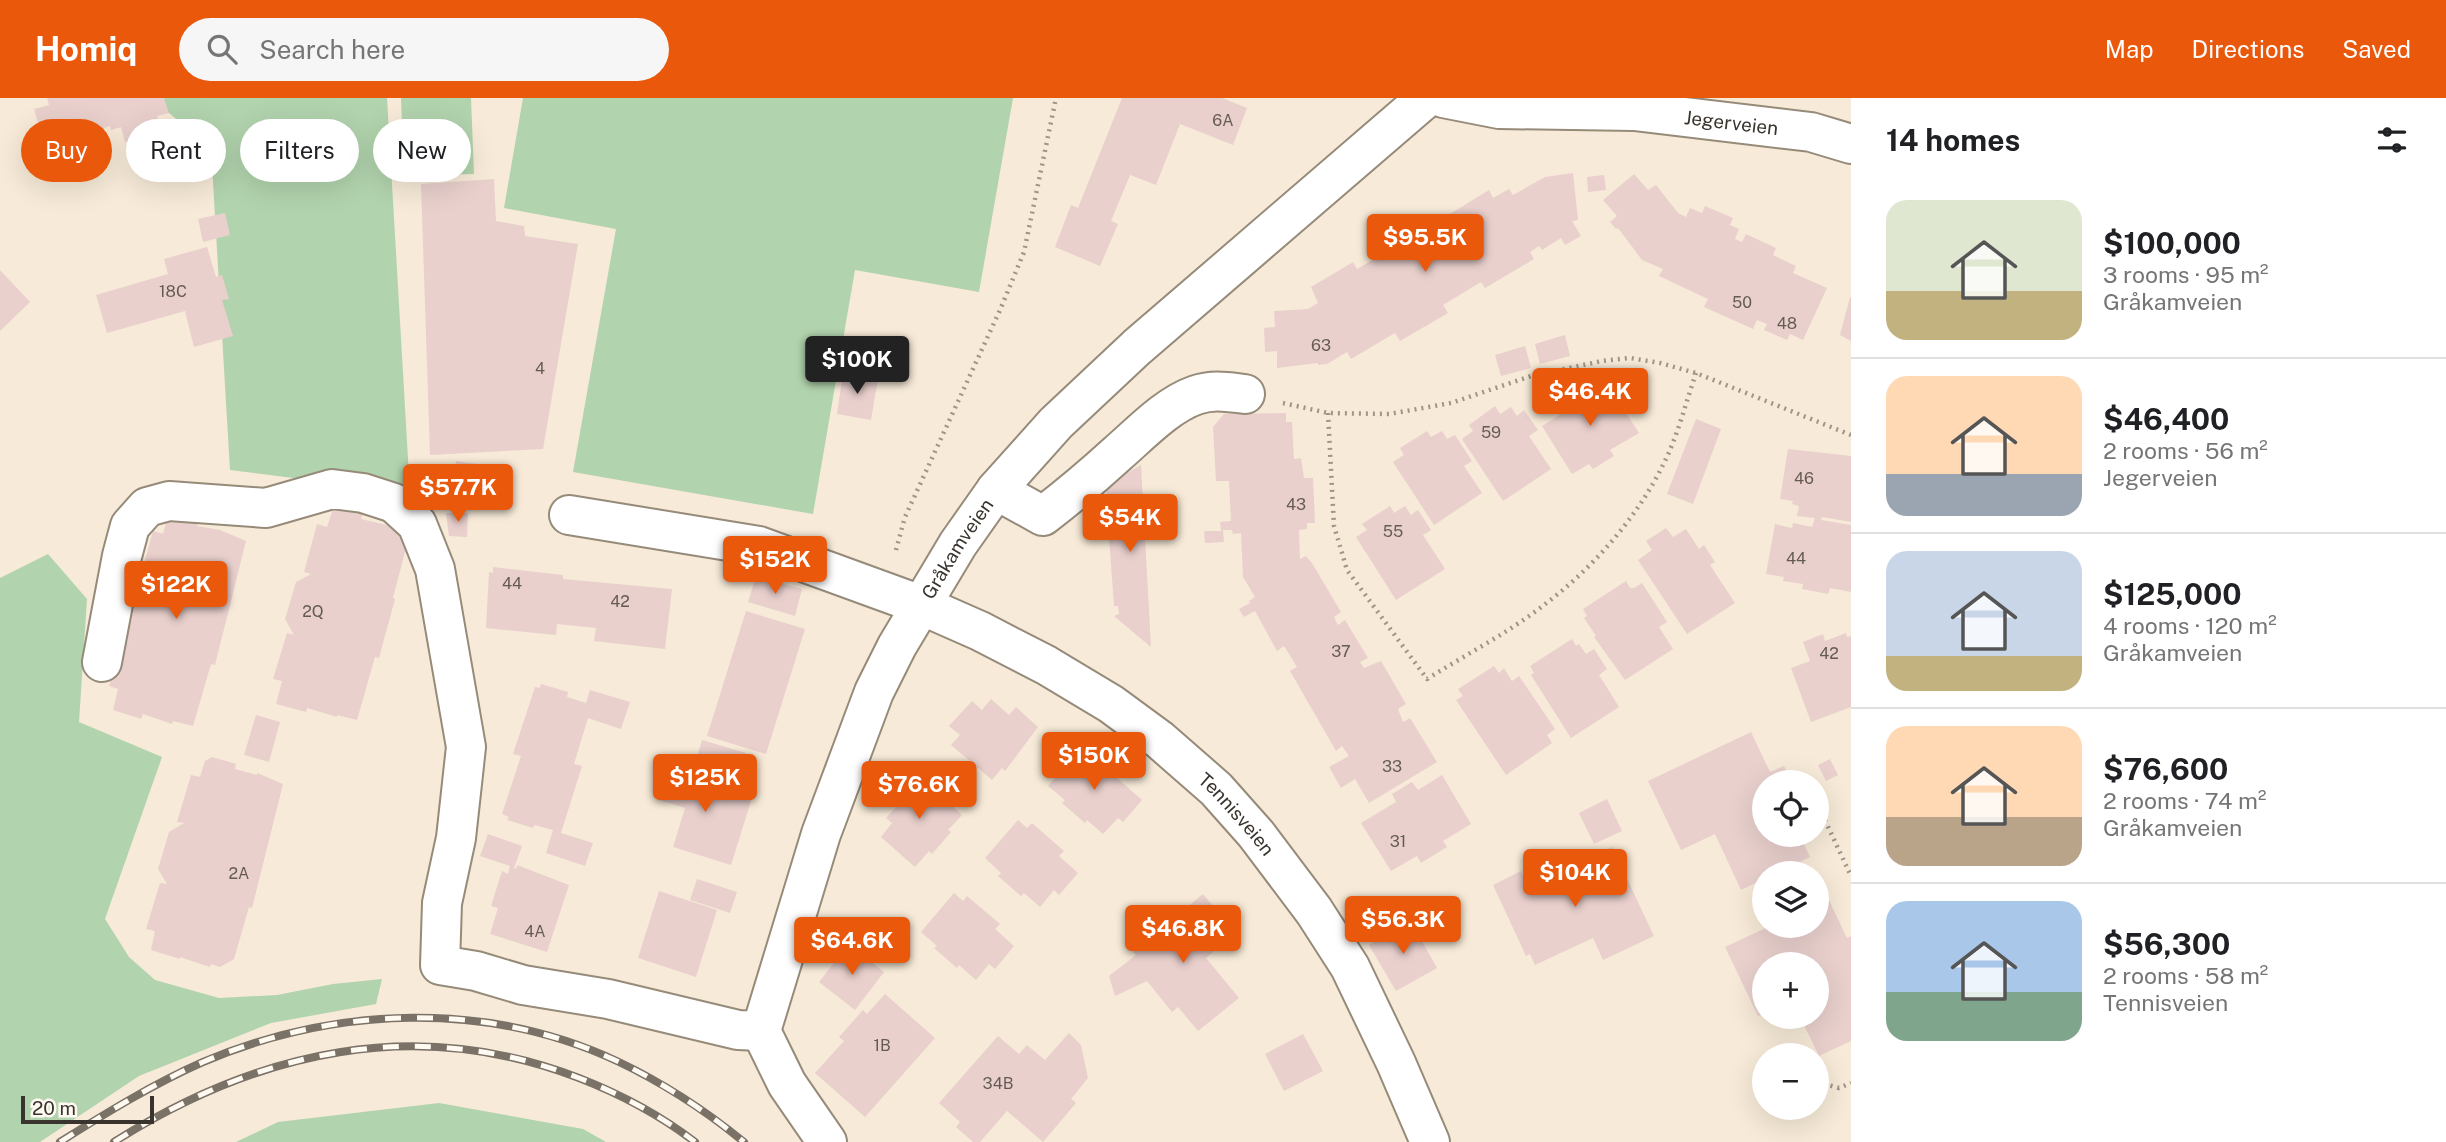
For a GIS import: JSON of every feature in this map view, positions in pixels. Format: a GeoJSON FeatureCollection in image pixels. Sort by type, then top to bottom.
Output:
{"type":"FeatureCollection","features":[{"type":"Feature","properties":{"kind":"street","name":"Gråkamveien"},"geometry":{"type":"LineString","coordinates":[[761,1031],[821,834],[909,601],[958,544],[996,490],[1056,423],[1137,347],[1426,98]]}},
{"type":"Feature","properties":{"kind":"street","name":"Jegerveien"},"geometry":{"type":"LineString","coordinates":[[1443,98],[1499,109],[1634,111],[1811,132],[1851,144]]}},
{"type":"Feature","properties":{"kind":"street"},"geometry":{"type":"LineString","coordinates":[[996,490],[1043,516],[1073,494],[1147,428],[1176,406],[1196,395],[1221,391],[1245,394]]}},
{"type":"Feature","properties":{"kind":"street"},"geometry":{"type":"LineString","coordinates":[[102,662],[130,526],[147,507],[169,501],[267,508],[332,489],[394,503],[418,524],[435,569],[466,747],[456,838],[442,903],[440,965],[476,971],[523,985],[608,999],[738,1030],[761,1031],[787,1084],[827,1142]]}},
{"type":"Feature","properties":{"kind":"street","name":"Tennisveien"},"geometry":{"type":"LineString","coordinates":[[569,515],[759,546],[909,601],[1035,659],[1111,704],[1160,740],[1216,789],[1256,834],[1314,911],[1350,967],[1430,1142]]}},
{"type":"Feature","properties":{"kind":"path"},"geometry":{"type":"LineString","coordinates":[[909,601],[895,554],[905,517],[1024,252],[1056,98]]}},
{"type":"Feature","properties":{"kind":"path"},"geometry":{"type":"LineString","coordinates":[[1245,394],[1328,413],[1388,414],[1451,403],[1531,376],[1602,360],[1630,358],[1660,362],[1696,373],[1851,435]]}},
{"type":"Feature","properties":{"kind":"path"},"geometry":{"type":"LineString","coordinates":[[1328,413],[1334,526],[1347,570],[1427,679],[1542,607],[1572,583],[1604,549],[1640,504],[1665,462],[1696,373]]}},
{"type":"Feature","properties":{"kind":"path"},"geometry":{"type":"LineString","coordinates":[[1829,829],[1851,876]]}},
{"type":"Feature","properties":{"kind":"path"},"geometry":{"type":"LineString","coordinates":[[1829,1085],[1839,1088],[1851,1083]]}},
{"type":"Feature","properties":{"kind":"green space"},"geometry":{"type":"Polygon","coordinates":[[[151,98],[387,98],[388,119],[373,119],[373,182],[392,182],[410,493],[230,470],[213,182],[226,182],[226,119],[176,119],[151,98]]]}},
{"type":"Feature","properties":{"kind":"green space"},"geometry":{"type":"Polygon","coordinates":[[[401,98],[471,98],[474,174],[471,174],[471,119],[402,119],[401,98]]]}},
{"type":"Feature","properties":{"kind":"green space"},"geometry":{"type":"Polygon","coordinates":[[[523,98],[1013,98],[979,292],[855,270],[813,514],[573,472],[616,229],[504,208],[523,98]]]}},
{"type":"Feature","properties":{"kind":"green space"},"geometry":{"type":"Polygon","coordinates":[[[48,554],[87,599],[79,722],[162,757],[105,919],[129,957],[155,980],[219,998],[277,995],[333,984],[382,979],[376,1004],[271,1023],[139,1076],[40,1142],[0,1142],[0,578],[48,554]]]}},
{"type":"Feature","properties":{"kind":"green space"},"geometry":{"type":"Polygon","coordinates":[[[439,1103],[583,1129],[606,1142],[236,1142],[278,1122],[439,1103]]]}},
{"type":"Feature","properties":{"kind":"building"},"geometry":{"type":"Polygon","coordinates":[[[47,98],[164,98],[169,113],[157,116],[158,119],[126,119],[125,142],[121,127],[112,130],[112,119],[37,119],[34,109],[49,105],[47,98]]]}},
{"type":"Feature","properties":{"kind":"building"},"geometry":{"type":"Polygon","coordinates":[[[1122,98],[1222,98],[1247,108],[1233,145],[1180,124],[1156,185],[1130,175],[1111,221],[1118,224],[1100,266],[1055,247],[1071,205],[1078,208],[1122,98]]]}},
{"type":"Feature","properties":{"kind":"building"},"geometry":{"type":"Polygon","coordinates":[[[1573,173],[1578,220],[1572,221],[1581,236],[1565,245],[1561,238],[1542,250],[1539,246],[1530,252],[1534,259],[1485,288],[1481,282],[1443,305],[1448,313],[1400,341],[1395,333],[1351,359],[1347,352],[1327,364],[1277,368],[1277,351],[1265,352],[1264,328],[1275,327],[1274,311],[1308,309],[1318,303],[1311,287],[1353,262],[1357,269],[1401,243],[1406,251],[1411,251],[1438,234],[1432,225],[1489,190],[1493,198],[1509,189],[1513,195],[1545,177],[1573,173]]]}},
{"type":"Feature","properties":{"kind":"building"},"geometry":{"type":"Polygon","coordinates":[[[1634,174],[1648,190],[1656,185],[1678,213],[1686,217],[1690,208],[1702,213],[1705,206],[1733,218],[1730,225],[1739,229],[1735,239],[1742,242],[1746,234],[1776,248],[1773,255],[1796,266],[1793,273],[1827,288],[1803,340],[1790,334],[1787,340],[1764,330],[1767,324],[1757,320],[1753,329],[1704,307],[1708,299],[1659,276],[1663,269],[1642,260],[1618,228],[1610,222],[1617,216],[1603,200],[1634,174]]]}},
{"type":"Feature","properties":{"kind":"building"},"geometry":{"type":"Polygon","coordinates":[[[1604,175],[1606,190],[1588,192],[1587,177],[1604,175]]]}},
{"type":"Feature","properties":{"kind":"building"},"geometry":{"type":"Polygon","coordinates":[[[494,179],[496,221],[524,226],[525,236],[578,244],[543,449],[430,455],[421,184],[494,179]]]}},
{"type":"Feature","properties":{"kind":"building"},"geometry":{"type":"Polygon","coordinates":[[[225,213],[230,235],[203,242],[198,219],[225,213]]]}},
{"type":"Feature","properties":{"kind":"building"},"geometry":{"type":"Polygon","coordinates":[[[207,247],[216,277],[222,275],[229,299],[222,300],[233,336],[194,347],[185,311],[107,333],[96,295],[168,274],[164,259],[207,247]]]}},
{"type":"Feature","properties":{"kind":"building"},"geometry":{"type":"Polygon","coordinates":[[[0,270],[30,302],[0,331],[0,270]]]}},
{"type":"Feature","properties":{"kind":"building"},"geometry":{"type":"Polygon","coordinates":[[[1851,298],[1851,341],[1840,335],[1851,298]]]}},
{"type":"Feature","properties":{"kind":"building"},"geometry":{"type":"Polygon","coordinates":[[[1565,335],[1570,356],[1540,364],[1535,344],[1565,335]]]}},
{"type":"Feature","properties":{"kind":"building"},"geometry":{"type":"Polygon","coordinates":[[[1525,346],[1531,368],[1501,376],[1495,355],[1525,346]]]}},
{"type":"Feature","properties":{"kind":"building"},"geometry":{"type":"Polygon","coordinates":[[[843,373],[878,379],[871,420],[837,414],[843,373]]]}},
{"type":"Feature","properties":{"kind":"building"},"geometry":{"type":"Polygon","coordinates":[[[1593,382],[1599,391],[1608,385],[1639,433],[1610,450],[1614,456],[1593,469],[1589,464],[1572,474],[1542,426],[1561,414],[1557,408],[1575,397],[1573,394],[1593,382]]]}},
{"type":"Feature","properties":{"kind":"building"},"geometry":{"type":"Polygon","coordinates":[[[1495,406],[1500,414],[1511,407],[1517,416],[1524,410],[1538,430],[1529,436],[1551,469],[1503,501],[1462,439],[1473,431],[1469,425],[1495,406]]]}},
{"type":"Feature","properties":{"kind":"building"},"geometry":{"type":"Polygon","coordinates":[[[1286,413],[1286,422],[1292,422],[1294,459],[1301,458],[1304,478],[1313,478],[1315,523],[1307,523],[1307,529],[1299,530],[1300,559],[1306,556],[1312,563],[1341,612],[1334,617],[1338,625],[1345,620],[1368,658],[1360,662],[1364,668],[1381,661],[1406,704],[1398,709],[1403,722],[1410,718],[1437,762],[1369,803],[1355,779],[1341,788],[1329,767],[1349,756],[1342,746],[1336,751],[1290,671],[1297,667],[1284,646],[1277,651],[1255,611],[1244,617],[1239,609],[1255,597],[1243,577],[1241,533],[1233,534],[1232,530],[1223,530],[1224,542],[1205,543],[1204,531],[1221,531],[1220,522],[1231,521],[1229,481],[1216,481],[1213,427],[1224,414],[1286,413]]]}},
{"type":"Feature","properties":{"kind":"building"},"geometry":{"type":"Polygon","coordinates":[[[1696,419],[1721,429],[1693,504],[1667,494],[1696,419]]]}},
{"type":"Feature","properties":{"kind":"building"},"geometry":{"type":"Polygon","coordinates":[[[1427,431],[1431,437],[1442,431],[1447,439],[1455,435],[1472,461],[1464,466],[1482,493],[1434,525],[1393,462],[1404,455],[1400,448],[1427,431]]]}},
{"type":"Feature","properties":{"kind":"building"},"geometry":{"type":"Polygon","coordinates":[[[1788,449],[1851,456],[1851,522],[1822,517],[1821,520],[1851,525],[1851,592],[1830,588],[1828,594],[1802,589],[1803,584],[1783,581],[1784,577],[1766,574],[1775,524],[1792,528],[1793,523],[1812,527],[1815,518],[1797,516],[1799,506],[1792,504],[1793,501],[1780,499],[1788,449]]]}},
{"type":"Feature","properties":{"kind":"building"},"geometry":{"type":"Polygon","coordinates":[[[456,461],[478,464],[472,505],[449,501],[456,461]]]}},
{"type":"Feature","properties":{"kind":"building"},"geometry":{"type":"Polygon","coordinates":[[[1141,465],[1151,647],[1114,616],[1119,614],[1118,606],[1114,606],[1109,537],[1121,536],[1119,517],[1108,517],[1106,485],[1141,465]]]}},
{"type":"Feature","properties":{"kind":"building"},"geometry":{"type":"Polygon","coordinates":[[[334,506],[363,514],[361,519],[399,530],[407,544],[379,658],[375,657],[357,720],[276,704],[282,681],[273,679],[287,633],[294,635],[285,619],[296,582],[311,574],[304,572],[317,524],[327,527],[334,506]]]}},
{"type":"Feature","properties":{"kind":"building"},"geometry":{"type":"Polygon","coordinates":[[[1390,506],[1394,513],[1405,506],[1411,515],[1418,510],[1431,530],[1423,535],[1445,569],[1396,600],[1356,537],[1367,530],[1362,524],[1390,506]]]}},
{"type":"Feature","properties":{"kind":"building"},"geometry":{"type":"Polygon","coordinates":[[[169,512],[199,521],[197,526],[220,530],[246,541],[215,665],[211,664],[193,726],[173,721],[172,724],[143,714],[141,719],[113,710],[118,689],[109,686],[123,639],[129,641],[121,626],[131,589],[147,580],[140,579],[153,531],[163,534],[169,512]]]}},
{"type":"Feature","properties":{"kind":"building"},"geometry":{"type":"Polygon","coordinates":[[[446,513],[468,513],[467,537],[449,536],[446,513]]]}},
{"type":"Feature","properties":{"kind":"building"},"geometry":{"type":"Polygon","coordinates":[[[1666,528],[1673,537],[1686,529],[1699,549],[1704,545],[1715,562],[1710,565],[1735,603],[1687,634],[1638,560],[1652,550],[1646,541],[1666,528]]]}},
{"type":"Feature","properties":{"kind":"building"},"geometry":{"type":"Polygon","coordinates":[[[493,567],[563,575],[563,579],[672,589],[665,649],[594,641],[596,628],[557,624],[556,635],[486,628],[489,572],[493,573],[493,567]]]}},
{"type":"Feature","properties":{"kind":"building"},"geometry":{"type":"Polygon","coordinates":[[[756,576],[802,589],[795,616],[748,602],[756,576]]]}},
{"type":"Feature","properties":{"kind":"building"},"geometry":{"type":"Polygon","coordinates":[[[1626,581],[1630,588],[1642,583],[1667,622],[1659,627],[1673,649],[1625,680],[1594,637],[1596,636],[1584,618],[1587,616],[1583,609],[1626,581]]]}},
{"type":"Feature","properties":{"kind":"building"},"geometry":{"type":"Polygon","coordinates":[[[746,611],[805,629],[766,754],[707,736],[746,611]]]}},
{"type":"Feature","properties":{"kind":"building"},"geometry":{"type":"Polygon","coordinates":[[[1846,633],[1847,637],[1851,636],[1851,707],[1811,722],[1791,668],[1810,661],[1803,642],[1823,634],[1825,641],[1846,633]]]}},
{"type":"Feature","properties":{"kind":"building"},"geometry":{"type":"Polygon","coordinates":[[[1572,639],[1586,654],[1594,649],[1607,669],[1599,675],[1619,707],[1571,738],[1531,675],[1534,673],[1530,666],[1572,639]]]}},
{"type":"Feature","properties":{"kind":"building"},"geometry":{"type":"Polygon","coordinates":[[[1494,666],[1499,673],[1504,668],[1512,681],[1519,676],[1555,729],[1547,735],[1552,743],[1506,775],[1456,700],[1463,696],[1458,689],[1494,666]]]}},
{"type":"Feature","properties":{"kind":"building"},"geometry":{"type":"Polygon","coordinates":[[[541,684],[568,692],[567,697],[586,703],[590,690],[630,702],[621,729],[588,718],[574,764],[582,766],[561,833],[593,843],[585,866],[546,853],[553,830],[534,825],[533,828],[507,820],[509,817],[502,814],[521,756],[513,754],[535,687],[540,688],[541,684]]]}},
{"type":"Feature","properties":{"kind":"building"},"geometry":{"type":"Polygon","coordinates":[[[991,699],[1009,715],[1016,707],[1038,727],[1005,771],[1002,768],[992,780],[951,745],[960,735],[949,726],[972,701],[982,710],[991,699]]]}},
{"type":"Feature","properties":{"kind":"building"},"geometry":{"type":"Polygon","coordinates":[[[256,715],[280,722],[269,762],[244,755],[256,715]]]}},
{"type":"Feature","properties":{"kind":"building"},"geometry":{"type":"Polygon","coordinates":[[[1751,732],[1769,770],[1752,770],[1752,847],[1805,847],[1810,857],[1802,861],[1752,861],[1752,885],[1741,890],[1715,834],[1681,850],[1648,781],[1751,732]]]}},
{"type":"Feature","properties":{"kind":"building"},"geometry":{"type":"Polygon","coordinates":[[[702,740],[746,753],[740,771],[697,757],[702,740]]]}},
{"type":"Feature","properties":{"kind":"building"},"geometry":{"type":"Polygon","coordinates":[[[1082,747],[1142,800],[1123,822],[1118,818],[1103,834],[1062,803],[1065,800],[1048,786],[1082,747]]]}},
{"type":"Feature","properties":{"kind":"building"},"geometry":{"type":"Polygon","coordinates":[[[212,757],[236,764],[235,769],[257,773],[283,784],[252,908],[249,907],[234,959],[220,967],[211,964],[210,967],[151,950],[155,931],[146,929],[160,883],[167,884],[158,869],[169,832],[184,823],[177,822],[191,775],[200,777],[205,761],[212,757]]]}},
{"type":"Feature","properties":{"kind":"building"},"geometry":{"type":"Polygon","coordinates":[[[1830,759],[1838,775],[1829,780],[1829,770],[1820,770],[1818,765],[1830,759]]]}},
{"type":"Feature","properties":{"kind":"building"},"geometry":{"type":"Polygon","coordinates":[[[671,760],[699,769],[695,781],[752,798],[731,865],[673,847],[685,808],[659,800],[671,760]]]}},
{"type":"Feature","properties":{"kind":"building"},"geometry":{"type":"Polygon","coordinates":[[[914,772],[962,815],[932,854],[929,851],[915,867],[881,837],[892,823],[886,818],[901,801],[894,795],[914,772]]]}},
{"type":"Feature","properties":{"kind":"building"},"geometry":{"type":"Polygon","coordinates":[[[1442,775],[1471,824],[1443,841],[1447,847],[1421,863],[1417,856],[1391,871],[1361,823],[1396,802],[1392,794],[1412,782],[1418,790],[1442,775]]]}},
{"type":"Feature","properties":{"kind":"building"},"geometry":{"type":"Polygon","coordinates":[[[1607,799],[1622,831],[1594,844],[1579,813],[1607,799]]]}},
{"type":"Feature","properties":{"kind":"building"},"geometry":{"type":"Polygon","coordinates":[[[1018,820],[1027,828],[1032,823],[1064,851],[1059,856],[1078,873],[1059,895],[1054,890],[1040,907],[1024,893],[1021,896],[998,876],[1001,873],[985,858],[1018,820]]]}},
{"type":"Feature","properties":{"kind":"building"},"geometry":{"type":"Polygon","coordinates":[[[488,834],[522,846],[514,868],[516,869],[517,865],[569,885],[547,952],[490,934],[498,908],[491,906],[502,871],[508,874],[510,866],[480,856],[488,834]]]}},
{"type":"Feature","properties":{"kind":"building"},"geometry":{"type":"Polygon","coordinates":[[[1612,847],[1654,936],[1603,960],[1593,938],[1535,965],[1530,954],[1526,956],[1493,885],[1521,871],[1528,886],[1612,847]]]}},
{"type":"Feature","properties":{"kind":"building"},"geometry":{"type":"Polygon","coordinates":[[[697,879],[737,892],[730,913],[690,900],[697,879]]]}},
{"type":"Feature","properties":{"kind":"building"},"geometry":{"type":"Polygon","coordinates":[[[659,891],[717,910],[696,977],[638,958],[659,891]]]}},
{"type":"Feature","properties":{"kind":"building"},"geometry":{"type":"Polygon","coordinates":[[[954,893],[963,901],[967,896],[1000,924],[995,929],[1014,946],[995,969],[989,964],[976,980],[934,948],[937,946],[921,932],[954,893]]]}},
{"type":"Feature","properties":{"kind":"building"},"geometry":{"type":"Polygon","coordinates":[[[1203,894],[1235,933],[1206,958],[1239,998],[1198,1031],[1178,1007],[1172,1012],[1147,981],[1115,996],[1109,976],[1136,955],[1133,952],[1203,894]]]}},
{"type":"Feature","properties":{"kind":"building"},"geometry":{"type":"Polygon","coordinates":[[[1829,900],[1847,938],[1851,936],[1851,1041],[1829,1051],[1829,1043],[1813,1043],[1806,1029],[1829,1029],[1829,952],[1752,952],[1752,1003],[1725,947],[1752,934],[1752,938],[1829,938],[1829,900]]]}},
{"type":"Feature","properties":{"kind":"building"},"geometry":{"type":"Polygon","coordinates":[[[1410,920],[1437,968],[1396,991],[1369,945],[1410,920]]]}},
{"type":"Feature","properties":{"kind":"building"},"geometry":{"type":"Polygon","coordinates":[[[849,944],[884,972],[855,1010],[819,982],[849,944]]]}},
{"type":"Feature","properties":{"kind":"building"},"geometry":{"type":"Polygon","coordinates":[[[885,994],[935,1038],[865,1117],[815,1073],[844,1041],[839,1037],[863,1010],[867,1014],[885,994]]]}},
{"type":"Feature","properties":{"kind":"building"},"geometry":{"type":"Polygon","coordinates":[[[1069,1033],[1081,1045],[1088,1078],[1071,1099],[1076,1103],[1043,1142],[1007,1111],[980,1142],[973,1142],[956,1127],[960,1122],[939,1103],[998,1036],[1019,1054],[1027,1045],[1045,1060],[1069,1033]]]}},
{"type":"Feature","properties":{"kind":"building"},"geometry":{"type":"Polygon","coordinates":[[[1303,1034],[1323,1071],[1284,1091],[1265,1054],[1303,1034]]]}},
{"type":"Feature","properties":{"kind":"railway"},"geometry":{"type":"LineString","coordinates":[[60,1142],[166,1080],[253,1043],[358,1021],[411,1018],[465,1020],[517,1028],[569,1042],[619,1062],[668,1088],[744,1142]]}},
{"type":"Feature","properties":{"kind":"railway"},"geometry":{"type":"LineString","coordinates":[[114,1142],[169,1111],[224,1085],[281,1065],[339,1052],[398,1047],[458,1049],[518,1059],[579,1078],[639,1106],[695,1142]]}}]}
